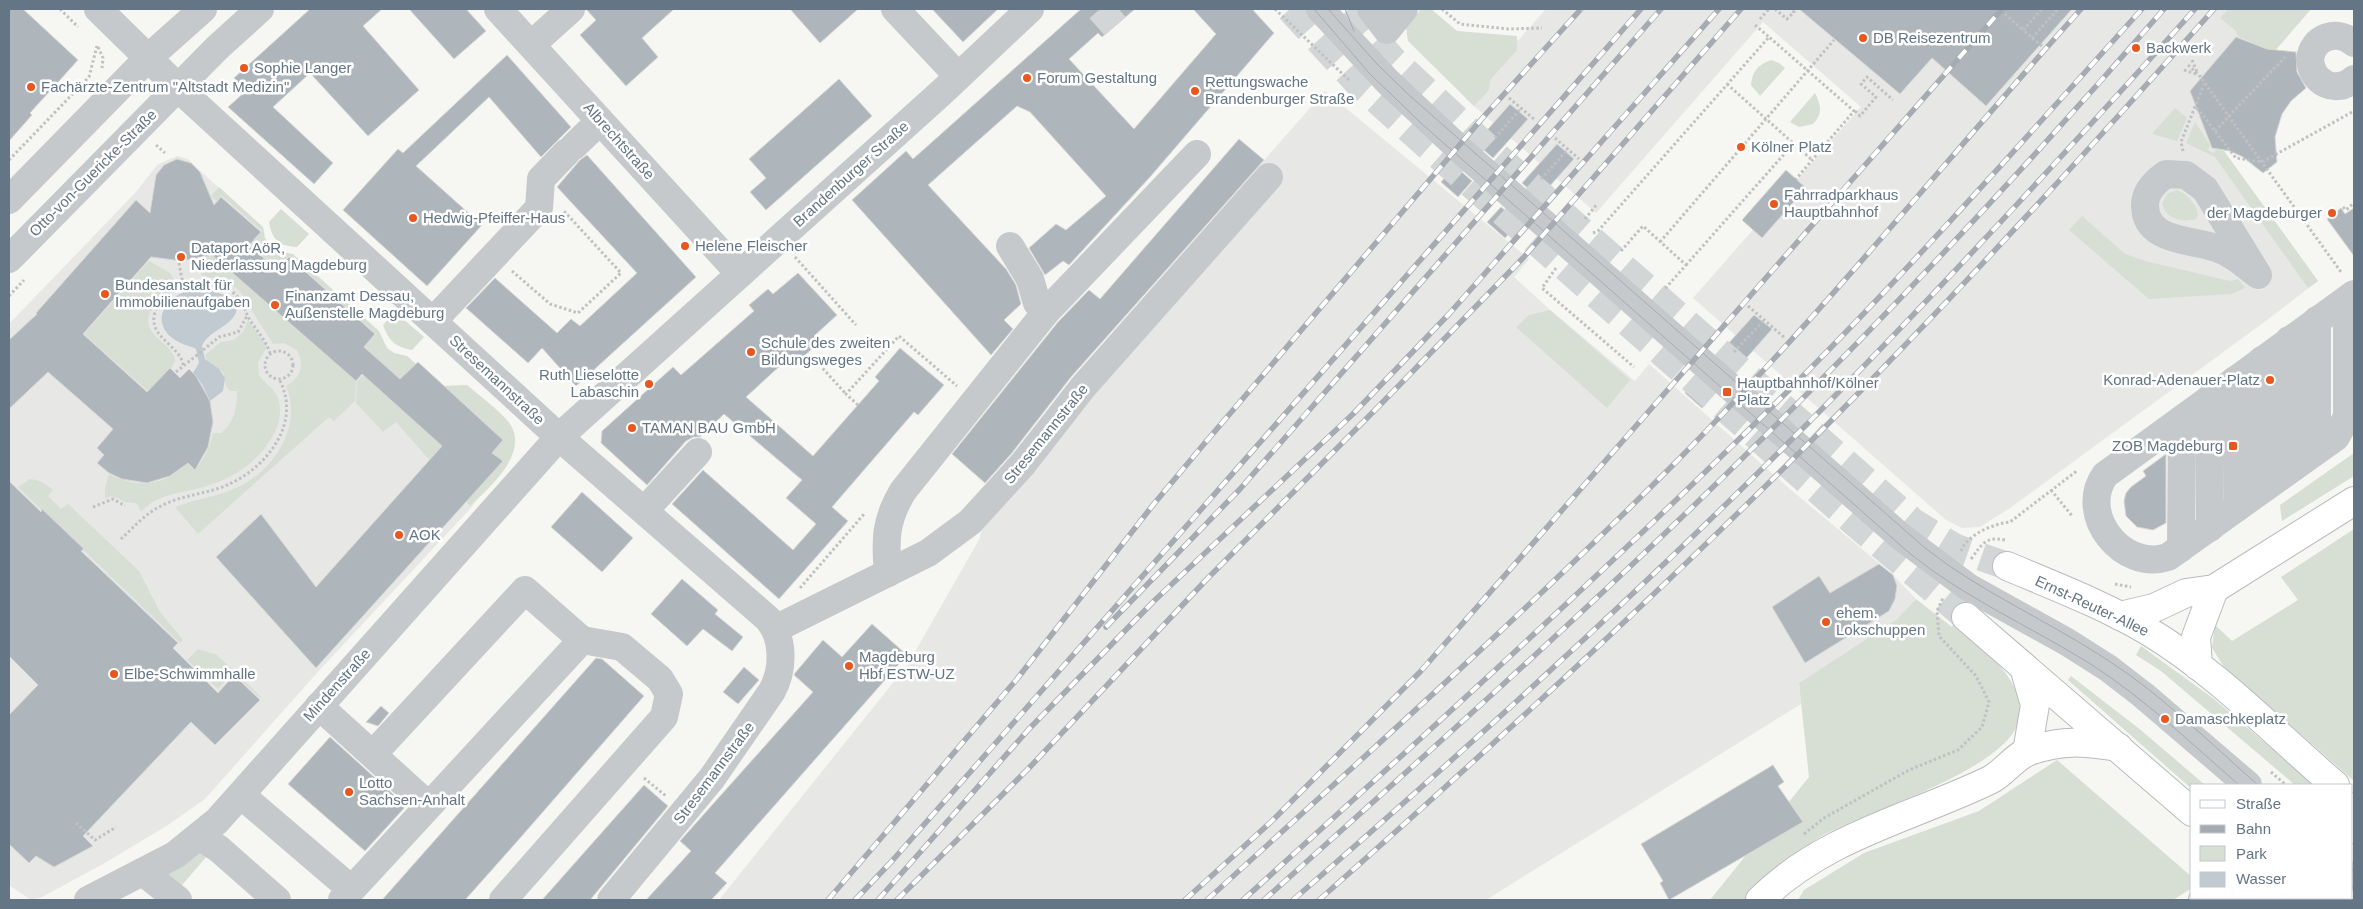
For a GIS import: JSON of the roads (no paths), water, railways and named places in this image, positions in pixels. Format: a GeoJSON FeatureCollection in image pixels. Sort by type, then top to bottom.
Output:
{"type":"FeatureCollection","features":[{"type":"Feature","properties":{"kind":"main road"},"geometry":{"type":"LineString","coordinates":[[2120,616],[2154,608],[2186,592],[2214,589],[2354,501]]}},
{"type":"Feature","properties":{"kind":"main road","name":"Ernst-Reuter-Allee"},"geometry":{"type":"LineString","coordinates":[[2007,553],[2148,631],[2198,666],[2335,784]]}},
{"type":"Feature","properties":{"kind":"main road"},"geometry":{"type":"LineString","coordinates":[[2198,666],[2196,637],[2214,589]]}},
{"type":"Feature","properties":{"kind":"main road"},"geometry":{"type":"LineString","coordinates":[[1966,617],[2190,810]]}},
{"type":"Feature","properties":{"kind":"main road"},"geometry":{"type":"LineString","coordinates":[[2024,667],[2035,705],[2027,752]]}},
{"type":"Feature","properties":{"kind":"main road"},"geometry":{"type":"LineString","coordinates":[[1760,900],[1781,882],[1824,851],[1992,779],[2027,752],[2064,742],[2077,741],[2118,747]]}},
{"type":"Feature","properties":{"kind":"main road"},"geometry":{"type":"LineString","coordinates":[[1783,900],[1795,883],[1824,851]]}},
{"type":"Feature","properties":{"kind":"street"},"geometry":{"type":"LineString","coordinates":[[98,9],[178,88]]}},
{"type":"Feature","properties":{"kind":"street"},"geometry":{"type":"LineString","coordinates":[[9,200],[148,58],[203,9]]}},
{"type":"Feature","properties":{"kind":"street","name":"Otto-von-Guericke-Straße"},"geometry":{"type":"LineString","coordinates":[[9,259],[178,88],[260,9]]}},
{"type":"Feature","properties":{"kind":"street","name":"Albrechtstraße"},"geometry":{"type":"LineString","coordinates":[[498,9],[740,274]]}},
{"type":"Feature","properties":{"kind":"street"},"geometry":{"type":"LineString","coordinates":[[531,45],[571,9]]}},
{"type":"Feature","properties":{"kind":"street"},"geometry":{"type":"LineString","coordinates":[[895,9],[958,76]]}},
{"type":"Feature","properties":{"kind":"street","name":"Brandenburger Straße"},"geometry":{"type":"LineString","coordinates":[[559,437],[1030,9]]}},
{"type":"Feature","properties":{"kind":"street"},"geometry":{"type":"LineString","coordinates":[[1320,9],[1388,82],[1466,155],[1900,536],[1968,587],[2067,642],[2108,668],[2150,700],[2247,784]]}},
{"type":"Feature","properties":{"kind":"street"},"geometry":{"type":"LineString","coordinates":[[1371,9],[1387,30],[1404,9]]}},
{"type":"Feature","properties":{"kind":"street"},"geometry":{"type":"LineString","coordinates":[[2354,43],[2342,36],[2330,36],[2317,45],[2310,60],[2315,75],[2329,85],[2342,87],[2354,79]]}},
{"type":"Feature","properties":{"kind":"street","name":"Stresemannstraße"},"geometry":{"type":"LineString","coordinates":[[178,88],[559,437],[768,619],[775,629],[780,654],[774,686],[740,740],[686,812],[611,900]]}},
{"type":"Feature","properties":{"kind":"street"},"geometry":{"type":"LineString","coordinates":[[433,321],[540,208],[541,179],[600,121]]}},
{"type":"Feature","properties":{"kind":"street"},"geometry":{"type":"LineString","coordinates":[[888,573],[887,526],[900,496],[1046,312],[1197,154]]}},
{"type":"Feature","properties":{"kind":"street","name":"Stresemannstraße"},"geometry":{"type":"LineString","coordinates":[[775,629],[888,573],[941,544],[987,505],[1023,464],[1083,387],[1270,177]]}},
{"type":"Feature","properties":{"kind":"street"},"geometry":{"type":"LineString","coordinates":[[1010,246],[1030,279],[1037,303],[1046,312]]}},
{"type":"Feature","properties":{"kind":"street"},"geometry":{"type":"LineString","coordinates":[[2348,290],[2347,417],[2336,437],[2168,557],[2148,561],[2133,556],[2118,546],[2107,533],[2099,519],[2095,497],[2098,485],[2109,471],[2317,320],[2348,290]]}},
{"type":"Feature","properties":{"kind":"street"},"geometry":{"type":"LineString","coordinates":[[2317,320],[2317,450]]}},
{"type":"Feature","properties":{"kind":"street"},"geometry":{"type":"LineString","coordinates":[[2290,340],[2290,469]]}},
{"type":"Feature","properties":{"kind":"street"},"geometry":{"type":"LineString","coordinates":[[2262,360],[2264,488]]}},
{"type":"Feature","properties":{"kind":"street"},"geometry":{"type":"LineString","coordinates":[[2235,380],[2238,507]]}},
{"type":"Feature","properties":{"kind":"street"},"geometry":{"type":"LineString","coordinates":[[2209,399],[2210,528]]}},
{"type":"Feature","properties":{"kind":"street"},"geometry":{"type":"LineString","coordinates":[[2180,548],[2182,419]]}},
{"type":"Feature","properties":{"kind":"street","name":"Mindenstraße"},"geometry":{"type":"LineString","coordinates":[[88,900],[175,855],[199,836],[241,795],[559,437]]}},
{"type":"Feature","properties":{"kind":"street"},"geometry":{"type":"LineString","coordinates":[[645,510],[698,452]]}},
{"type":"Feature","properties":{"kind":"street"},"geometry":{"type":"LineString","coordinates":[[373,754],[526,590],[582,640],[622,647],[660,679],[669,694],[664,717],[503,900]]}},
{"type":"Feature","properties":{"kind":"street"},"geometry":{"type":"LineString","coordinates":[[241,795],[347,895],[582,640]]}},
{"type":"Feature","properties":{"kind":"street"},"geometry":{"type":"LineString","coordinates":[[319,706],[428,805]]}},
{"type":"Feature","properties":{"kind":"street"},"geometry":{"type":"LineString","coordinates":[[199,836],[219,849],[277,900]]}},
{"type":"Feature","properties":{"kind":"street"},"geometry":{"type":"LineString","coordinates":[[143,872],[178,900]]}},
{"type":"Feature","properties":{"kind":"water"},"geometry":{"type":"Polygon","coordinates":[[[203,288],[228,296],[237,307],[232,319],[210,335],[202,346],[205,359],[219,369],[225,378],[223,391],[210,401],[202,384],[193,373],[199,363],[196,349],[180,343],[171,337],[164,328],[162,319],[163,311],[175,297],[193,289],[203,288]]]}},
{"type":"Feature","properties":{"kind":"tunnel"},"geometry":{"type":"LineString","coordinates":[[1100,9],[1115,26]]}},
{"type":"Feature","properties":{"kind":"tunnel"},"geometry":{"type":"LineString","coordinates":[[1290,9],[1357,82],[1411,131],[1855,523],[1966,617]]}},
{"type":"Feature","properties":{"kind":"tunnel"},"geometry":{"type":"LineString","coordinates":[[1349,9],[1392,59],[1493,153],[1913,522],[1956,548],[2007,566]]}},
{"type":"Feature","properties":{"kind":"tram line"},"geometry":{"type":"LineString","coordinates":[[1314,9],[1369,73],[1422,124],[1907,551],[1951,583],[2112,678],[2168,722],[2238,784]]}},
{"type":"Feature","properties":{"kind":"tram line"},"geometry":{"type":"LineString","coordinates":[[1328,9],[1377,64],[1410,96],[1925,548],[1969,579],[2063,633],[2129,675],[2186,720],[2257,784]]}},
{"type":"Feature","properties":{"kind":"tram line"},"geometry":{"type":"LineString","coordinates":[[1345,9],[1354,31]]}},
{"type":"Feature","properties":{"kind":"railway"},"geometry":{"type":"LineString","coordinates":[[828,900],[1017,679],[1153,505],[1204,444],[1486,114],[1581,9]]}},
{"type":"Feature","properties":{"kind":"railway"},"geometry":{"type":"LineString","coordinates":[[855,900],[892,861],[1641,9]]}},
{"type":"Feature","properties":{"kind":"railway"},"geometry":{"type":"LineString","coordinates":[[1106,627],[1240,489],[1661,9]]}},
{"type":"Feature","properties":{"kind":"railway"},"geometry":{"type":"LineString","coordinates":[[878,900],[1028,730],[1155,600],[1353,414],[1449,314],[1719,9]]}},
{"type":"Feature","properties":{"kind":"railway"},"geometry":{"type":"LineString","coordinates":[[897,900],[1029,768],[1207,579],[1523,258],[1741,9]]}},
{"type":"Feature","properties":{"kind":"railway"},"geometry":{"type":"LineString","coordinates":[[1185,900],[1273,820],[1420,672],[2002,9]]}},
{"type":"Feature","properties":{"kind":"railway"},"geometry":{"type":"LineString","coordinates":[[1207,900],[1502,630],[1675,463],[1780,353],[1831,296],[2081,9]]}},
{"type":"Feature","properties":{"kind":"railway"},"geometry":{"type":"LineString","coordinates":[[1243,900],[1589,583],[1792,387],[1926,248],[2142,9]]}},
{"type":"Feature","properties":{"kind":"railway"},"geometry":{"type":"LineString","coordinates":[[1264,900],[1527,663],[1745,456],[1868,332],[1989,205],[2164,9]]}},
{"type":"Feature","properties":{"kind":"railway"},"geometry":{"type":"LineString","coordinates":[[1293,900],[1495,721],[1693,537],[1757,474],[1869,361],[1963,262],[2195,9]]}},
{"type":"Feature","properties":{"kind":"railway"},"geometry":{"type":"LineString","coordinates":[[1319,900],[1578,666],[1767,485],[1928,322],[2214,9]]}},
{"type":"Feature","properties":{"kind":"place","name":"DB Reisezentrum"},"geometry":{"type":"Point","coordinates":[1863,38]}},
{"type":"Feature","properties":{"kind":"place","name":"Backwerk"},"geometry":{"type":"Point","coordinates":[2136,48]}},
{"type":"Feature","properties":{"kind":"place","name":"Sophie Langer"},"geometry":{"type":"Point","coordinates":[244,68]}},
{"type":"Feature","properties":{"kind":"place","name":"Forum Gestaltung"},"geometry":{"type":"Point","coordinates":[1027,78]}},
{"type":"Feature","properties":{"kind":"place","name":"Fachärzte-Zentrum \"Altstadt Medizin\""},"geometry":{"type":"Point","coordinates":[31,87]}},
{"type":"Feature","properties":{"kind":"place","name":"Rettungswache Brandenburger Straße"},"geometry":{"type":"Point","coordinates":[1195,91]}},
{"type":"Feature","properties":{"kind":"place","name":"Kölner Platz"},"geometry":{"type":"Point","coordinates":[1741,147]}},
{"type":"Feature","properties":{"kind":"place","name":"Fahrradparkhaus Hauptbahnhof"},"geometry":{"type":"Point","coordinates":[1774,204]}},
{"type":"Feature","properties":{"kind":"place","name":"der Magdeburger"},"geometry":{"type":"Point","coordinates":[2332,213]}},
{"type":"Feature","properties":{"kind":"place","name":"Hedwig-Pfeiffer-Haus"},"geometry":{"type":"Point","coordinates":[413,218]}},
{"type":"Feature","properties":{"kind":"place","name":"Helene Fleischer"},"geometry":{"type":"Point","coordinates":[685,246]}},
{"type":"Feature","properties":{"kind":"place","name":"Dataport AöR, Niederlassung Magdeburg"},"geometry":{"type":"Point","coordinates":[181,257]}},
{"type":"Feature","properties":{"kind":"place","name":"Bundesanstalt für Immobilienaufgaben"},"geometry":{"type":"Point","coordinates":[105,294]}},
{"type":"Feature","properties":{"kind":"place","name":"Finanzamt Dessau, Außenstelle Magdeburg"},"geometry":{"type":"Point","coordinates":[275,305]}},
{"type":"Feature","properties":{"kind":"place","name":"Schule des zweiten Bildungsweges"},"geometry":{"type":"Point","coordinates":[751,352]}},
{"type":"Feature","properties":{"kind":"place","name":"Konrad-Adenauer-Platz"},"geometry":{"type":"Point","coordinates":[2270,380]}},
{"type":"Feature","properties":{"kind":"place","name":"Ruth Lieselotte Labaschin"},"geometry":{"type":"Point","coordinates":[649,384]}},
{"type":"Feature","properties":{"kind":"place","name":"Hauptbahnhof/Kölner Platz"},"geometry":{"type":"Point","coordinates":[1727,392]}},
{"type":"Feature","properties":{"kind":"place","name":"TAMAN BAU GmbH"},"geometry":{"type":"Point","coordinates":[632,428]}},
{"type":"Feature","properties":{"kind":"place","name":"ZOB Magdeburg"},"geometry":{"type":"Point","coordinates":[2233,446]}},
{"type":"Feature","properties":{"kind":"place","name":"AOK"},"geometry":{"type":"Point","coordinates":[399,535]}},
{"type":"Feature","properties":{"kind":"place","name":"ehem. Lokschuppen"},"geometry":{"type":"Point","coordinates":[1826,622]}},
{"type":"Feature","properties":{"kind":"place","name":"Magdeburg Hbf ESTW-UZ"},"geometry":{"type":"Point","coordinates":[849,666]}},
{"type":"Feature","properties":{"kind":"place","name":"Elbe-Schwimmhalle"},"geometry":{"type":"Point","coordinates":[114,674]}},
{"type":"Feature","properties":{"kind":"place","name":"Damaschkeplatz"},"geometry":{"type":"Point","coordinates":[2165,719]}},
{"type":"Feature","properties":{"kind":"place","name":"Lotto Sachsen-Anhalt"},"geometry":{"type":"Point","coordinates":[349,792]}}]}
